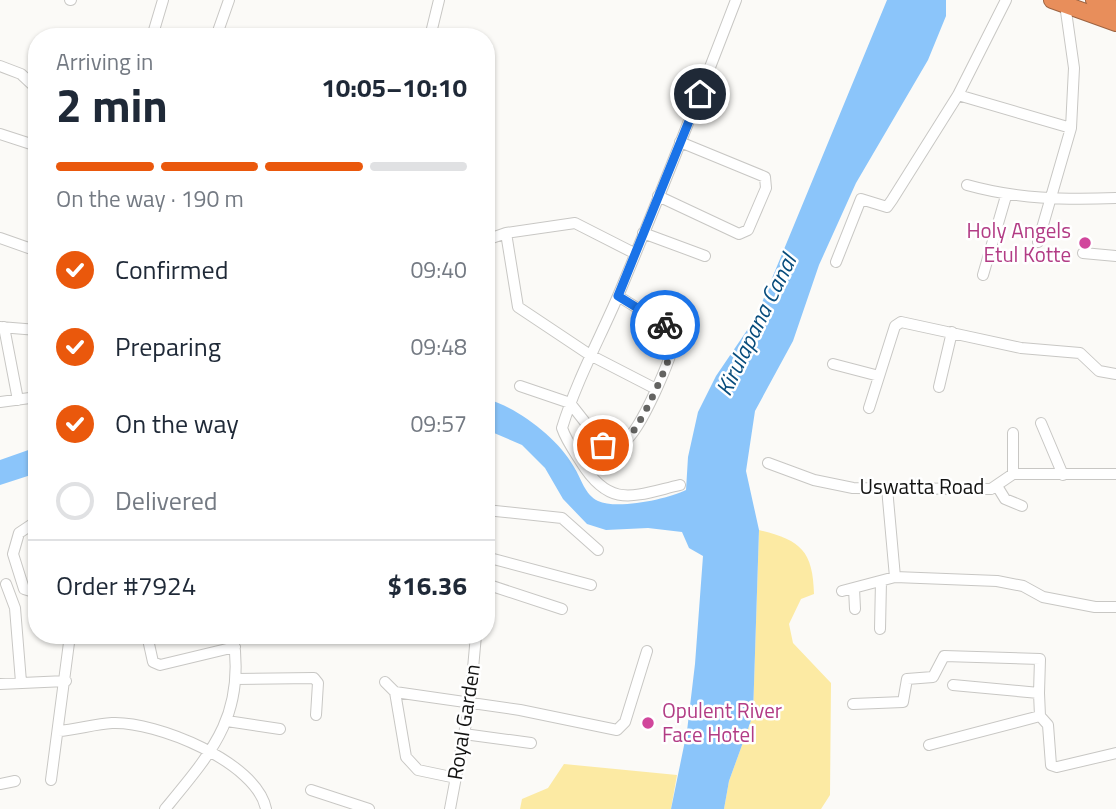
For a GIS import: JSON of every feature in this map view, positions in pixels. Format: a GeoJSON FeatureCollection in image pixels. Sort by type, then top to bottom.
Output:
{"type":"FeatureCollection","features":[{"type":"Feature","properties":{"kind":"highway"},"geometry":{"type":"LineString","coordinates":[[1094,0],[1116,9]]}},
{"type":"Feature","properties":{"kind":"highway"},"geometry":{"type":"LineString","coordinates":[[1058,2],[1116,23]]}},
{"type":"Feature","properties":{"kind":"street"},"geometry":{"type":"LineString","coordinates":[[155,28],[163,0]]}},
{"type":"Feature","properties":{"kind":"street"},"geometry":{"type":"LineString","coordinates":[[219,28],[229,0]]}},
{"type":"Feature","properties":{"kind":"street"},"geometry":{"type":"LineString","coordinates":[[432,28],[439,0]]}},
{"type":"Feature","properties":{"kind":"street"},"geometry":{"type":"LineString","coordinates":[[680,485],[631,494],[608,494],[595,482],[562,428],[590,355],[618,296],[736,0]]}},
{"type":"Feature","properties":{"kind":"street"},"geometry":{"type":"LineString","coordinates":[[836,262],[861,199],[887,207],[958,95],[1006,0]]}},
{"type":"Feature","properties":{"kind":"street"},"geometry":{"type":"LineString","coordinates":[[1038,242],[1071,128],[1074,68],[1058,2]]}},
{"type":"Feature","properties":{"kind":"street"},"geometry":{"type":"LineString","coordinates":[[0,66],[21,74],[28,81]]}},
{"type":"Feature","properties":{"kind":"street"},"geometry":{"type":"LineString","coordinates":[[958,95],[1071,128]]}},
{"type":"Feature","properties":{"kind":"street"},"geometry":{"type":"LineString","coordinates":[[0,134],[28,143]]}},
{"type":"Feature","properties":{"kind":"street"},"geometry":{"type":"LineString","coordinates":[[658,196],[739,233],[748,230],[766,188],[765,177],[680,142]]}},
{"type":"Feature","properties":{"kind":"street"},"geometry":{"type":"LineString","coordinates":[[967,186],[1006,196],[1049,200],[1116,198]]}},
{"type":"Feature","properties":{"kind":"street"},"geometry":{"type":"LineString","coordinates":[[983,275],[1006,196]]}},
{"type":"Feature","properties":{"kind":"street"},"geometry":{"type":"LineString","coordinates":[[495,237],[575,223],[634,253]]}},
{"type":"Feature","properties":{"kind":"street"},"geometry":{"type":"LineString","coordinates":[[506,233],[518,307],[590,355],[656,390]]}},
{"type":"Feature","properties":{"kind":"street"},"geometry":{"type":"LineString","coordinates":[[643,233],[705,256]]}},
{"type":"Feature","properties":{"kind":"street"},"geometry":{"type":"LineString","coordinates":[[0,238],[28,248]]}},
{"type":"Feature","properties":{"kind":"street"},"geometry":{"type":"LineString","coordinates":[[1083,253],[1116,256]]}},
{"type":"Feature","properties":{"kind":"street"},"geometry":{"type":"LineString","coordinates":[[520,386],[570,403],[603,445],[615,447],[625,442],[656,390],[675,337],[671,329],[618,296]]}},
{"type":"Feature","properties":{"kind":"street"},"geometry":{"type":"LineString","coordinates":[[869,408],[895,326],[901,322],[1021,348],[1080,353],[1100,370],[1116,374]]}},
{"type":"Feature","properties":{"kind":"street"},"geometry":{"type":"LineString","coordinates":[[18,400],[2,327],[28,329]]}},
{"type":"Feature","properties":{"kind":"street"},"geometry":{"type":"LineString","coordinates":[[939,387],[952,332]]}},
{"type":"Feature","properties":{"kind":"street"},"geometry":{"type":"LineString","coordinates":[[833,364],[879,376]]}},
{"type":"Feature","properties":{"kind":"street"},"geometry":{"type":"LineString","coordinates":[[0,402],[28,398]]}},
{"type":"Feature","properties":{"kind":"street"},"geometry":{"type":"LineString","coordinates":[[1041,423],[1063,475]]}},
{"type":"Feature","properties":{"kind":"street"},"geometry":{"type":"LineString","coordinates":[[1013,433],[1013,474]]}},
{"type":"Feature","properties":{"kind":"street","name":"Uswatta Road"},"geometry":{"type":"LineString","coordinates":[[768,463],[814,480],[853,488],[997,486],[1013,474],[1116,474]]}},
{"type":"Feature","properties":{"kind":"street"},"geometry":{"type":"LineString","coordinates":[[997,486],[1005,499],[1022,506]]}},
{"type":"Feature","properties":{"kind":"street"},"geometry":{"type":"LineString","coordinates":[[887,488],[895,577]]}},
{"type":"Feature","properties":{"kind":"street"},"geometry":{"type":"LineString","coordinates":[[495,511],[562,518],[598,550]]}},
{"type":"Feature","properties":{"kind":"street"},"geometry":{"type":"LineString","coordinates":[[28,528],[19,533],[13,554],[23,589],[28,590]]}},
{"type":"Feature","properties":{"kind":"street"},"geometry":{"type":"LineString","coordinates":[[495,559],[591,585]]}},
{"type":"Feature","properties":{"kind":"street"},"geometry":{"type":"LineString","coordinates":[[842,591],[895,577],[997,581],[1023,586],[1044,597],[1095,607],[1116,607]]}},
{"type":"Feature","properties":{"kind":"street"},"geometry":{"type":"LineString","coordinates":[[880,629],[881,581]]}},
{"type":"Feature","properties":{"kind":"street"},"geometry":{"type":"LineString","coordinates":[[6,584],[15,608],[21,682]]}},
{"type":"Feature","properties":{"kind":"street"},"geometry":{"type":"LineString","coordinates":[[495,587],[562,609]]}},
{"type":"Feature","properties":{"kind":"street"},"geometry":{"type":"LineString","coordinates":[[854,588],[855,608]]}},
{"type":"Feature","properties":{"kind":"street"},"geometry":{"type":"LineString","coordinates":[[51,780],[69,644]]}},
{"type":"Feature","properties":{"kind":"street"},"geometry":{"type":"LineString","coordinates":[[149,644],[153,662],[160,665],[225,644]]}},
{"type":"Feature","properties":{"kind":"street"},"geometry":{"type":"LineString","coordinates":[[164,809],[211,751],[227,721],[235,679],[234,644]]}},
{"type":"Feature","properties":{"kind":"street","name":"Royal Garden"},"geometry":{"type":"LineString","coordinates":[[450,809],[470,702],[475,644]]}},
{"type":"Feature","properties":{"kind":"street"},"geometry":{"type":"LineString","coordinates":[[395,692],[470,702],[617,730],[625,722],[647,651]]}},
{"type":"Feature","properties":{"kind":"street"},"geometry":{"type":"LineString","coordinates":[[853,704],[903,702],[906,679],[933,677],[944,656],[1040,659],[1040,716],[1048,725],[1051,765],[1057,767],[1116,753]]}},
{"type":"Feature","properties":{"kind":"street"},"geometry":{"type":"LineString","coordinates":[[235,679],[314,678],[318,683],[316,715]]}},
{"type":"Feature","properties":{"kind":"street"},"geometry":{"type":"LineString","coordinates":[[0,684],[66,681]]}},
{"type":"Feature","properties":{"kind":"street"},"geometry":{"type":"LineString","coordinates":[[385,682],[395,692],[406,757],[418,770],[456,778]]}},
{"type":"Feature","properties":{"kind":"street"},"geometry":{"type":"LineString","coordinates":[[953,685],[1039,693]]}},
{"type":"Feature","properties":{"kind":"street"},"geometry":{"type":"LineString","coordinates":[[929,745],[1040,716]]}},
{"type":"Feature","properties":{"kind":"street"},"geometry":{"type":"LineString","coordinates":[[227,721],[280,729]]}},
{"type":"Feature","properties":{"kind":"street"},"geometry":{"type":"LineString","coordinates":[[58,731],[112,723],[126,724],[195,741],[258,790],[266,809]]}},
{"type":"Feature","properties":{"kind":"street"},"geometry":{"type":"LineString","coordinates":[[464,734],[531,743]]}},
{"type":"Feature","properties":{"kind":"street"},"geometry":{"type":"LineString","coordinates":[[0,784],[15,781]]}},
{"type":"Feature","properties":{"kind":"street"},"geometry":{"type":"LineString","coordinates":[[311,790],[369,809]]}},
{"type":"Feature","properties":{"kind":"shaded area"},"geometry":{"type":"Polygon","coordinates":[[[759,530],[794,543],[802,549],[811,567],[814,594],[801,599],[789,624],[793,643],[831,683],[830,795],[821,809],[724,809],[729,781],[753,715],[759,530]]]}},
{"type":"Feature","properties":{"kind":"shaded area"},"geometry":{"type":"Polygon","coordinates":[[[564,764],[677,775],[671,809],[520,809],[522,799],[548,788],[564,764]]]}},
{"type":"Feature","properties":{"kind":"water","name":"Kirulapana Canal"},"geometry":{"type":"Polygon","coordinates":[[[887,0],[946,0],[946,16],[928,60],[856,183],[819,265],[793,341],[755,411],[746,471],[759,530],[753,715],[729,781],[724,809],[671,809],[687,731],[703,556],[689,548],[682,532],[648,528],[606,530],[587,524],[563,499],[545,468],[522,445],[495,433],[495,402],[524,417],[548,435],[567,456],[587,491],[598,501],[617,504],[667,497],[686,490],[688,457],[698,412],[716,376],[756,317],[887,0]]]}},
{"type":"Feature","properties":{"kind":"water"},"geometry":{"type":"Polygon","coordinates":[[[28,450],[28,476],[0,485],[0,460],[28,450]]]}},
{"type":"Feature","properties":{"kind":"way so far"},"geometry":{"type":"LineString","coordinates":[[603,445],[615,447],[625,442],[656,390],[674,345],[675,337],[665,325]]}},
{"type":"Feature","properties":{"kind":"place","name":"Holy Angels Etul Kotte"},"geometry":{"type":"Point","coordinates":[1085,243]}},
{"type":"Feature","properties":{"kind":"place","name":"Opulent River Face Hotel"},"geometry":{"type":"Point","coordinates":[648,723]}},
{"type":"Feature","properties":{"kind":"route"},"geometry":{"type":"LineString","coordinates":[[665,325],[618,296],[700,94]]}}]}
